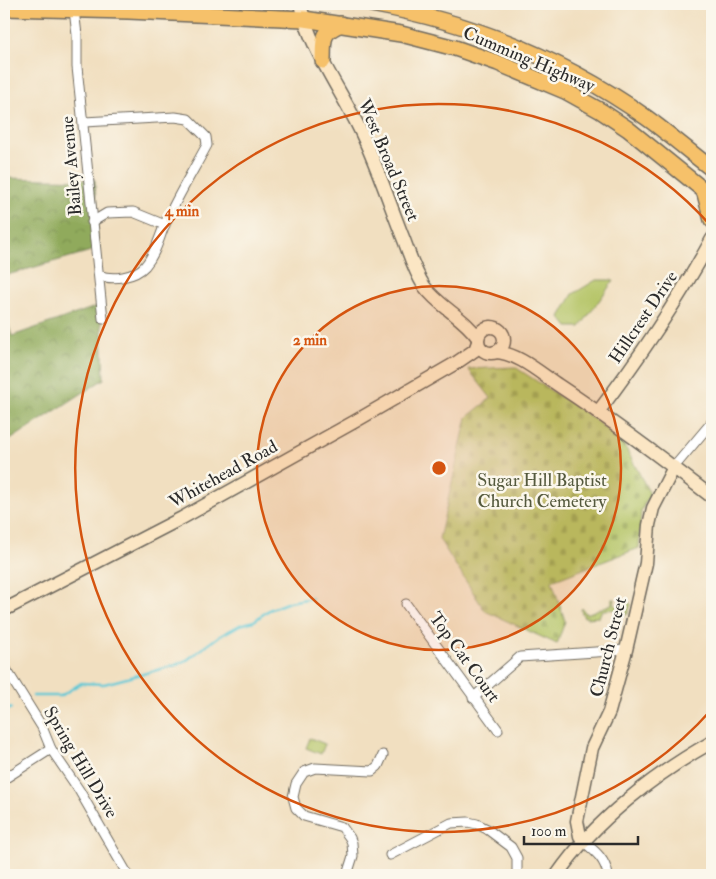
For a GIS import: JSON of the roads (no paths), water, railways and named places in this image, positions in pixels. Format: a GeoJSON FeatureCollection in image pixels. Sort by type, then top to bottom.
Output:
{"type":"FeatureCollection","features":[{"type":"Feature","properties":{"kind":"highway","name":"Cumming Highway"},"geometry":{"type":"LineString","coordinates":[[372,4],[410,11],[454,23],[560,65],[602,88],[647,118],[712,169]]}},
{"type":"Feature","properties":{"kind":"highway","name":"Cumming Highway"},"geometry":{"type":"LineString","coordinates":[[4,8],[304,19],[401,34],[456,48],[565,91],[601,111],[628,129],[708,194]]}},
{"type":"Feature","properties":{"kind":"highway"},"geometry":{"type":"LineString","coordinates":[[323,61],[326,33],[341,24]]}},
{"type":"Feature","properties":{"kind":"highway"},"geometry":{"type":"LineString","coordinates":[[708,194],[712,220]]}},
{"type":"Feature","properties":{"kind":"street","name":"West Broad Street"},"geometry":{"type":"LineString","coordinates":[[300,4],[304,19],[323,61],[362,134],[417,273],[430,294],[444,308],[461,320],[485,346]]}},
{"type":"Feature","properties":{"kind":"street","name":"Bailey Avenue"},"geometry":{"type":"LineString","coordinates":[[74,10],[77,35],[77,66],[103,319]]}},
{"type":"Feature","properties":{"kind":"street"},"geometry":{"type":"LineString","coordinates":[[84,122],[175,117],[188,119],[206,137],[207,145],[165,225],[158,246],[145,266],[125,276],[106,279],[99,275]]}},
{"type":"Feature","properties":{"kind":"street"},"geometry":{"type":"LineString","coordinates":[[92,222],[106,213],[133,212],[165,225]]}},
{"type":"Feature","properties":{"kind":"street","name":"Hillcrest Drive"},"geometry":{"type":"LineString","coordinates":[[598,412],[683,290],[712,239]]}},
{"type":"Feature","properties":{"kind":"street","name":"West Broad Street"},"geometry":{"type":"LineString","coordinates":[[461,320],[488,327]]}},
{"type":"Feature","properties":{"kind":"street"},"geometry":{"type":"LineString","coordinates":[[485,346],[481,331],[488,327],[500,330],[509,347],[519,359]]}},
{"type":"Feature","properties":{"kind":"street"},"geometry":{"type":"LineString","coordinates":[[485,346],[502,346],[504,338]]}},
{"type":"Feature","properties":{"kind":"street"},"geometry":{"type":"LineString","coordinates":[[485,346],[519,359],[598,412],[712,497]]}},
{"type":"Feature","properties":{"kind":"street","name":"Whitehead Road"},"geometry":{"type":"LineString","coordinates":[[4,610],[182,518],[485,346]]}},
{"type":"Feature","properties":{"kind":"street"},"geometry":{"type":"LineString","coordinates":[[674,467],[712,422]]}},
{"type":"Feature","properties":{"kind":"street","name":"Church Street"},"geometry":{"type":"LineString","coordinates":[[582,839],[577,821],[592,748],[609,712],[626,650],[646,563],[652,508],[674,467]]}},
{"type":"Feature","properties":{"kind":"street","name":"Top Cat Court"},"geometry":{"type":"LineString","coordinates":[[406,604],[498,730]]}},
{"type":"Feature","properties":{"kind":"street"},"geometry":{"type":"LineString","coordinates":[[473,698],[520,656],[626,650]]}},
{"type":"Feature","properties":{"kind":"street","name":"Spring Hill Drive"},"geometry":{"type":"LineString","coordinates":[[4,666],[42,727],[52,750],[79,790],[128,875]]}},
{"type":"Feature","properties":{"kind":"street"},"geometry":{"type":"LineString","coordinates":[[557,875],[582,839],[620,806],[660,776],[712,742]]}},
{"type":"Feature","properties":{"kind":"street"},"geometry":{"type":"LineString","coordinates":[[4,779],[52,750]]}},
{"type":"Feature","properties":{"kind":"street"},"geometry":{"type":"LineString","coordinates":[[347,875],[352,856],[350,838],[342,827],[304,816],[296,808],[293,797],[296,784],[304,772],[315,768],[372,771],[378,766],[383,755]]}},
{"type":"Feature","properties":{"kind":"street"},"geometry":{"type":"LineString","coordinates":[[390,855],[451,823],[468,822],[478,824],[487,829],[511,847],[517,858],[517,875]]}},
{"type":"Feature","properties":{"kind":"street"},"geometry":{"type":"LineString","coordinates":[[582,839],[602,857],[608,875]]}},
{"type":"Feature","properties":{"kind":"waterway"},"geometry":{"type":"LineString","coordinates":[[33,696],[61,696],[81,683],[104,684],[173,666],[187,660],[218,637],[240,625],[254,621],[269,610],[289,602],[312,598]]}},
{"type":"Feature","properties":{"kind":"waterway"},"geometry":{"type":"LineString","coordinates":[[4,713],[11,708]]}},
{"type":"Feature","properties":{"kind":"park label","name":"Sugar Hill Baptist Church Cemetery"},"geometry":{"type":"Point","coordinates":[542,490]}}]}
